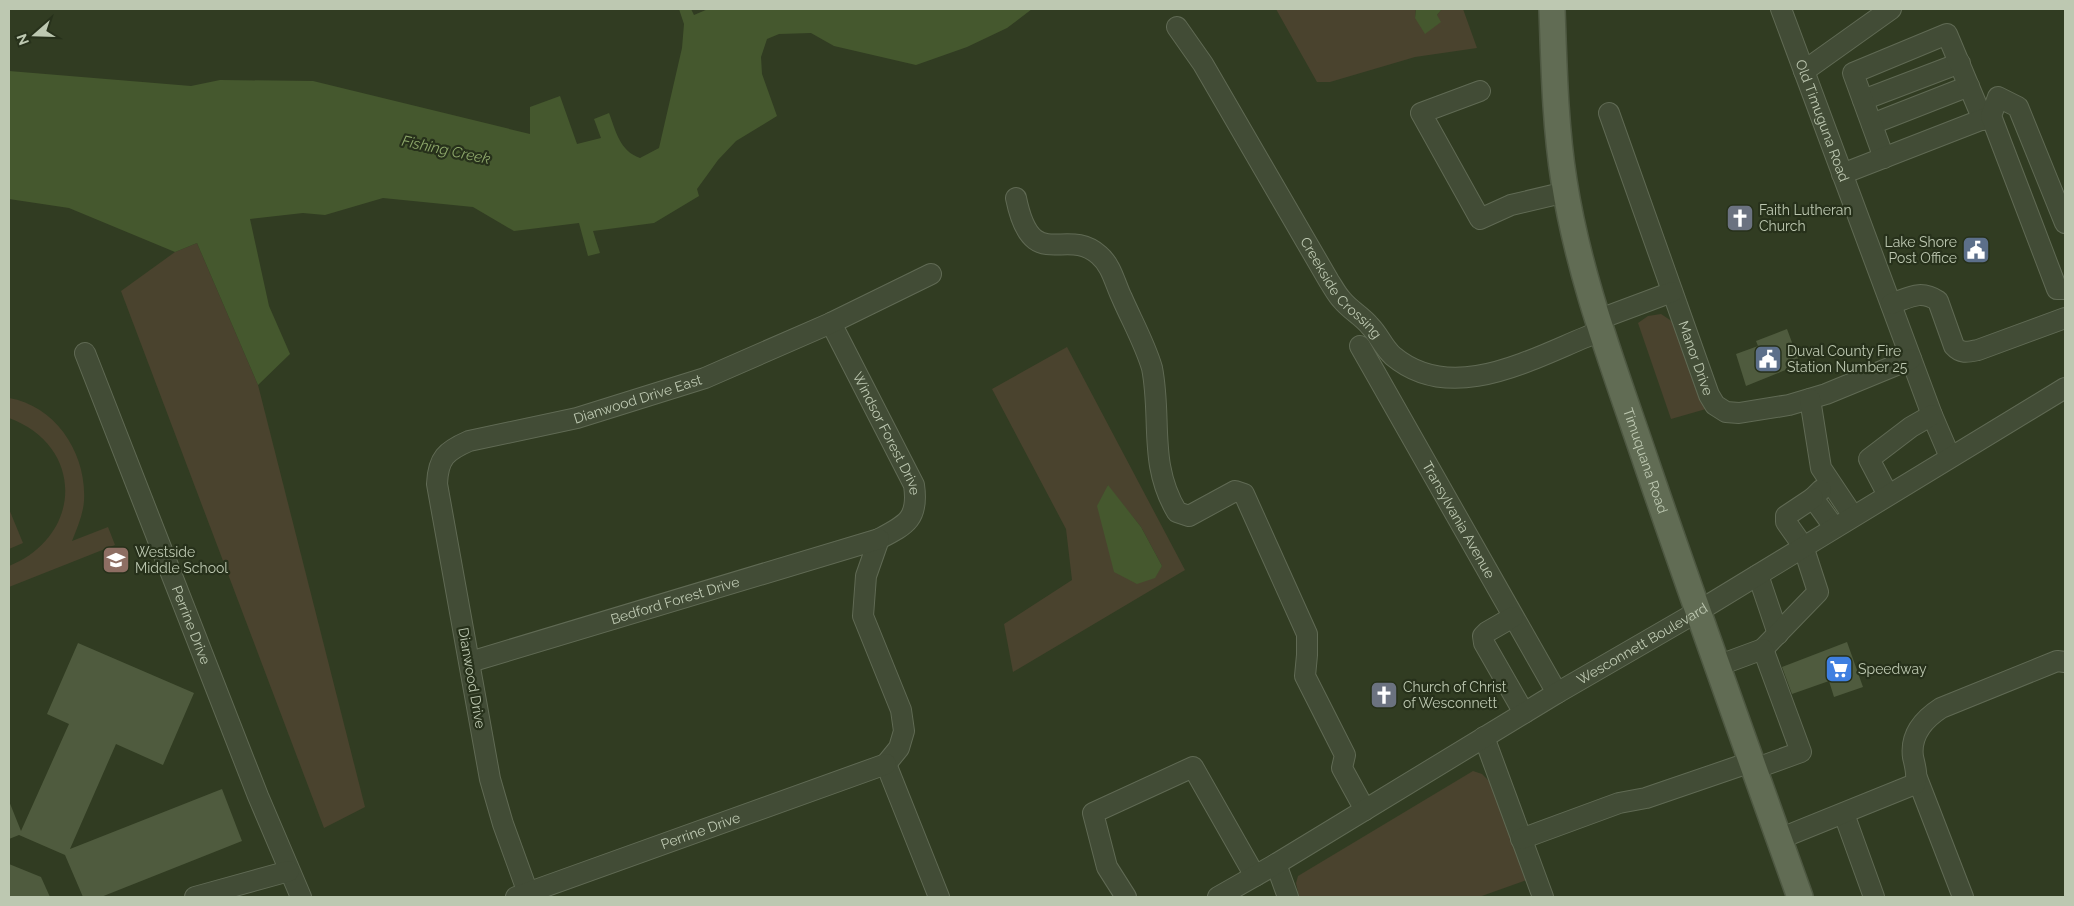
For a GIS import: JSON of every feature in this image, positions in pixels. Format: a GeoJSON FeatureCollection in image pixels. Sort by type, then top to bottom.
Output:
{"type":"FeatureCollection","features":[{"type":"Feature","properties":{"kind":"main road","name":"Timuquana Road"},"geometry":{"type":"LineString","coordinates":[[1552,9],[1556,115],[1566,192],[1575,237],[1599,325],[1697,612],[1800,897]]}},
{"type":"Feature","properties":{"kind":"street","name":"Old Timuguna Road"},"geometry":{"type":"LineString","coordinates":[[1781,9],[1932,415],[1950,457]]}},
{"type":"Feature","properties":{"kind":"street"},"geometry":{"type":"LineString","coordinates":[[1804,71],[1891,9]]}},
{"type":"Feature","properties":{"kind":"street","name":"Creekside Crossing"},"geometry":{"type":"LineString","coordinates":[[1177,27],[1203,64],[1342,301],[1360,315],[1372,328],[1383,346],[1402,363],[1423,372],[1449,378],[1474,378],[1499,373],[1672,292]]}},
{"type":"Feature","properties":{"kind":"street"},"geometry":{"type":"LineString","coordinates":[[1884,158],[1853,73],[1947,34],[1969,86],[1987,118],[2057,289],[2065,289]]}},
{"type":"Feature","properties":{"kind":"street"},"geometry":{"type":"LineString","coordinates":[[1863,100],[1960,63]]}},
{"type":"Feature","properties":{"kind":"street"},"geometry":{"type":"LineString","coordinates":[[1872,124],[1969,86]]}},
{"type":"Feature","properties":{"kind":"street"},"geometry":{"type":"LineString","coordinates":[[1480,91],[1421,113],[1480,219],[1511,205],[1566,192]]}},
{"type":"Feature","properties":{"kind":"street"},"geometry":{"type":"LineString","coordinates":[[1842,174],[1987,118],[1998,97],[2018,107],[2065,223]]}},
{"type":"Feature","properties":{"kind":"street","name":"Manor Drive"},"geometry":{"type":"LineString","coordinates":[[1609,114],[1644,207],[1672,292],[1715,405],[1726,412],[1739,413],[1789,405],[1810,399],[1911,359]]}},
{"type":"Feature","properties":{"kind":"street"},"geometry":{"type":"LineString","coordinates":[[1016,198],[1026,228],[1035,241],[1048,245],[1070,245],[1088,248],[1099,255],[1112,271],[1152,368],[1155,382],[1155,423],[1160,469],[1168,497],[1177,512],[1189,516],[1236,491],[1244,494],[1307,634],[1305,676],[1345,755],[1342,768],[1365,810]]}},
{"type":"Feature","properties":{"kind":"street","name":"Dianwood Drive East"},"geometry":{"type":"LineString","coordinates":[[442,459],[453,448],[469,441],[577,418],[705,378],[831,323],[931,274]]}},
{"type":"Feature","properties":{"kind":"street"},"geometry":{"type":"LineString","coordinates":[[1891,304],[1922,294],[1938,301],[1954,346],[1964,352],[1978,350],[2065,318]]}},
{"type":"Feature","properties":{"kind":"street","name":"Windsor Forest Drive"},"geometry":{"type":"LineString","coordinates":[[831,323],[914,485],[916,498],[911,517],[906,525],[880,539]]}},
{"type":"Feature","properties":{"kind":"street","name":"Transylvania Avenue"},"geometry":{"type":"LineString","coordinates":[[1360,346],[1556,693]]}},
{"type":"Feature","properties":{"kind":"street","name":"Perrine Drive"},"geometry":{"type":"LineString","coordinates":[[85,353],[289,871],[301,897]]}},
{"type":"Feature","properties":{"kind":"street","name":"Wesconnett Boulevard"},"geometry":{"type":"LineString","coordinates":[[1218,897],[1276,864],[1556,693],[1697,612],[2065,388]]}},
{"type":"Feature","properties":{"kind":"street"},"geometry":{"type":"LineString","coordinates":[[1810,399],[1821,468],[1853,516]]}},
{"type":"Feature","properties":{"kind":"street"},"geometry":{"type":"LineString","coordinates":[[1888,495],[1869,459],[1911,427],[1932,415]]}},
{"type":"Feature","properties":{"kind":"street","name":"Dianwood Drive"},"geometry":{"type":"LineString","coordinates":[[442,459],[438,471],[437,484],[490,779],[522,895]]}},
{"type":"Feature","properties":{"kind":"street"},"geometry":{"type":"LineString","coordinates":[[1716,666],[1763,649],[1818,592],[1803,546],[1786,522],[1786,516],[1813,498],[1830,481]]}},
{"type":"Feature","properties":{"kind":"street"},"geometry":{"type":"LineString","coordinates":[[1813,498],[1834,527]]}},
{"type":"Feature","properties":{"kind":"street"},"geometry":{"type":"LineString","coordinates":[[880,539],[866,576],[863,616],[901,710],[904,731],[899,748],[886,764],[939,897]]}},
{"type":"Feature","properties":{"kind":"street","name":"Bedford Forest Drive"},"geometry":{"type":"LineString","coordinates":[[470,662],[880,539]]}},
{"type":"Feature","properties":{"kind":"street"},"geometry":{"type":"LineString","coordinates":[[1758,575],[1778,634]]}},
{"type":"Feature","properties":{"kind":"street"},"geometry":{"type":"LineString","coordinates":[[1513,617],[1483,636],[1484,643],[1524,713]]}},
{"type":"Feature","properties":{"kind":"street"},"geometry":{"type":"LineString","coordinates":[[1521,839],[1619,803],[1646,798],[1800,752],[1763,649]]}},
{"type":"Feature","properties":{"kind":"street"},"geometry":{"type":"LineString","coordinates":[[1963,897],[1916,778],[1912,751],[1917,731],[1928,717],[1941,708],[2057,661],[2065,662]]}},
{"type":"Feature","properties":{"kind":"street"},"geometry":{"type":"LineString","coordinates":[[1484,737],[1543,897]]}},
{"type":"Feature","properties":{"kind":"street","name":"Perrine Drive"},"geometry":{"type":"LineString","coordinates":[[522,895],[886,764]]}},
{"type":"Feature","properties":{"kind":"street"},"geometry":{"type":"LineString","coordinates":[[1126,897],[1107,867],[1093,812],[1193,767],[1255,876]]}},
{"type":"Feature","properties":{"kind":"street"},"geometry":{"type":"LineString","coordinates":[[1779,839],[1908,788],[1915,784],[1916,778]]}},
{"type":"Feature","properties":{"kind":"street"},"geometry":{"type":"LineString","coordinates":[[1844,814],[1874,897]]}},
{"type":"Feature","properties":{"kind":"street"},"geometry":{"type":"LineString","coordinates":[[1276,864],[1288,897]]}},
{"type":"Feature","properties":{"kind":"street"},"geometry":{"type":"LineString","coordinates":[[195,897],[289,871]]}},
{"type":"Feature","properties":{"kind":"shaded area"},"geometry":{"type":"Polygon","coordinates":[[[1276,9],[1416,9],[1415,18],[1437,15],[1442,9],[1463,9],[1477,48],[1415,57],[1330,82],[1317,82],[1276,9]]]}},
{"type":"Feature","properties":{"kind":"shaded area"},"geometry":{"type":"Polygon","coordinates":[[[197,243],[258,385],[365,807],[324,828],[121,291],[175,252],[197,243]]]}},
{"type":"Feature","properties":{"kind":"shaded area"},"geometry":{"type":"Polygon","coordinates":[[[1661,314],[1673,322],[1706,409],[1671,419],[1638,323],[1648,316],[1661,314]]]}},
{"type":"Feature","properties":{"kind":"shaded area"},"geometry":{"type":"Polygon","coordinates":[[[1067,347],[1185,570],[1013,672],[1004,624],[1072,580],[1066,529],[992,389],[1067,347]],[[1107,485],[1154,578],[1162,566],[1141,527],[1107,485]]]}},
{"type":"Feature","properties":{"kind":"shaded area"},"geometry":{"type":"Polygon","coordinates":[[[9,398],[26,403],[41,411],[65,435],[74,450],[84,483],[84,501],[72,541],[108,527],[115,545],[9,587],[9,566],[33,552],[51,534],[62,513],[65,491],[62,469],[51,449],[34,431],[9,418],[9,398]]]}},
{"type":"Feature","properties":{"kind":"shaded area"},"geometry":{"type":"Polygon","coordinates":[[[9,509],[23,543],[9,549],[9,509]]]}},
{"type":"Feature","properties":{"kind":"shaded area"},"geometry":{"type":"Polygon","coordinates":[[[1473,771],[1482,774],[1492,784],[1527,880],[1479,897],[1299,897],[1296,883],[1298,876],[1473,771]]]}},
{"type":"Feature","properties":{"kind":"water","name":"Fishing Creek"},"geometry":{"type":"Polygon","coordinates":[[[679,9],[691,9],[694,15],[708,9],[1032,9],[1007,28],[967,47],[916,65],[834,46],[811,33],[779,34],[767,39],[761,57],[762,74],[777,116],[736,141],[718,160],[697,189],[699,196],[654,223],[593,231],[600,253],[588,256],[579,223],[514,231],[473,207],[383,198],[325,215],[303,213],[250,219],[269,306],[290,354],[258,385],[197,243],[175,252],[69,208],[9,199],[9,71],[191,86],[220,80],[313,81],[530,134],[530,107],[560,96],[577,144],[601,138],[594,119],[609,113],[623,146],[633,155],[640,158],[659,148],[682,48],[684,24],[679,9]]]}},
{"type":"Feature","properties":{"kind":"water"},"geometry":{"type":"Polygon","coordinates":[[[1416,9],[1442,9],[1437,15],[1441,22],[1425,34],[1415,18],[1416,9]]]}},
{"type":"Feature","properties":{"kind":"water"},"geometry":{"type":"Polygon","coordinates":[[[1108,485],[1141,527],[1162,566],[1155,578],[1137,584],[1114,572],[1097,506],[1108,485]]]}},
{"type":"Feature","properties":{"kind":"building","name":"Duval County Fire Station Number 25"},"geometry":{"type":"Polygon","coordinates":[[[1787,329],[1800,364],[1746,386],[1736,354],[1758,346],[1756,341],[1787,329]]]}},
{"type":"Feature","properties":{"kind":"building"},"geometry":{"type":"Polygon","coordinates":[[[1847,642],[1863,687],[1834,697],[1829,681],[1792,694],[1782,667],[1847,642]]]}},
{"type":"Feature","properties":{"kind":"building"},"geometry":{"type":"Polygon","coordinates":[[[78,643],[194,693],[163,765],[116,744],[70,849],[222,789],[242,841],[101,897],[83,897],[65,855],[19,835],[9,839],[9,801],[21,831],[69,724],[47,714],[78,643]]]}},
{"type":"Feature","properties":{"kind":"building"},"geometry":{"type":"Polygon","coordinates":[[[9,864],[41,877],[50,897],[9,897],[9,864]]]}},
{"type":"Feature","properties":{"kind":"place","name":"Faith Lutheran Church"},"geometry":{"type":"Point","coordinates":[1740,218]}},
{"type":"Feature","properties":{"kind":"place","name":"Lake Shore Post Office"},"geometry":{"type":"Point","coordinates":[1976,250]}},
{"type":"Feature","properties":{"kind":"place","name":"Duval County Fire Station Number 25"},"geometry":{"type":"Point","coordinates":[1768,359]}},
{"type":"Feature","properties":{"kind":"place","name":"Westside Middle School"},"geometry":{"type":"Point","coordinates":[116,560]}},
{"type":"Feature","properties":{"kind":"place","name":"Speedway"},"geometry":{"type":"Point","coordinates":[1839,669]}},
{"type":"Feature","properties":{"kind":"place","name":"Church of Christ of Wesconnett"},"geometry":{"type":"Point","coordinates":[1384,695]}}]}
